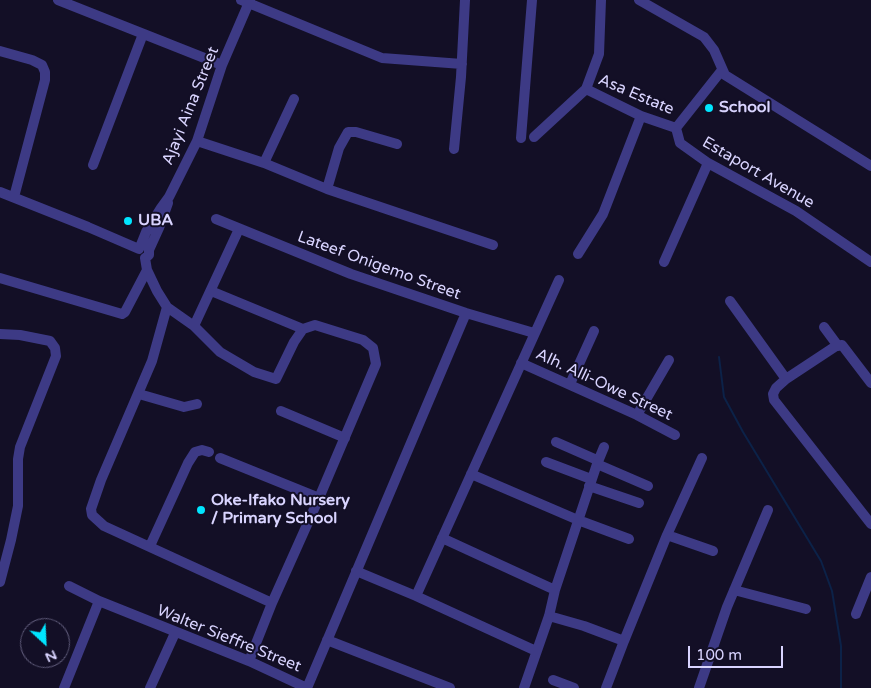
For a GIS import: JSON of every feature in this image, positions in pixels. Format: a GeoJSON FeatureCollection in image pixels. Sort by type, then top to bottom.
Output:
{"type":"FeatureCollection","features":[{"type":"Feature","properties":{"kind":"street"},"geometry":{"type":"LineString","coordinates":[[58,0],[222,65]]}},
{"type":"Feature","properties":{"kind":"street"},"geometry":{"type":"LineString","coordinates":[[454,149],[462,64],[465,0]]}},
{"type":"Feature","properties":{"kind":"street"},"geometry":{"type":"LineString","coordinates":[[521,138],[532,0]]}},
{"type":"Feature","properties":{"kind":"street","name":"Asa Estate"},"geometry":{"type":"LineString","coordinates":[[601,0],[599,54],[586,89],[641,116],[676,128]]}},
{"type":"Feature","properties":{"kind":"street"},"geometry":{"type":"LineString","coordinates":[[639,0],[704,37],[714,50],[726,75],[871,166]]}},
{"type":"Feature","properties":{"kind":"street"},"geometry":{"type":"LineString","coordinates":[[246,1],[382,58],[462,64]]}},
{"type":"Feature","properties":{"kind":"street","name":"Ajayi Aina Street"},"geometry":{"type":"LineString","coordinates":[[143,251],[162,222],[169,197],[197,141],[222,65],[246,1]]}},
{"type":"Feature","properties":{"kind":"street"},"geometry":{"type":"LineString","coordinates":[[93,165],[144,34]]}},
{"type":"Feature","properties":{"kind":"street"},"geometry":{"type":"LineString","coordinates":[[0,51],[32,60],[42,65],[45,72],[45,80],[14,197]]}},
{"type":"Feature","properties":{"kind":"street"},"geometry":{"type":"LineString","coordinates":[[676,128],[722,70]]}},
{"type":"Feature","properties":{"kind":"street"},"geometry":{"type":"LineString","coordinates":[[534,137],[586,89]]}},
{"type":"Feature","properties":{"kind":"street"},"geometry":{"type":"LineString","coordinates":[[264,163],[294,99]]}},
{"type":"Feature","properties":{"kind":"street"},"geometry":{"type":"LineString","coordinates":[[578,254],[603,214],[641,116]]}},
{"type":"Feature","properties":{"kind":"street","name":"Estaport Avenue"},"geometry":{"type":"LineString","coordinates":[[676,128],[680,143],[708,163],[796,211],[871,262]]}},
{"type":"Feature","properties":{"kind":"street"},"geometry":{"type":"LineString","coordinates":[[327,189],[339,148],[348,132],[356,132],[397,144]]}},
{"type":"Feature","properties":{"kind":"street"},"geometry":{"type":"LineString","coordinates":[[197,141],[264,163],[327,189],[494,245]]}},
{"type":"Feature","properties":{"kind":"street"},"geometry":{"type":"LineString","coordinates":[[664,262],[708,163]]}},
{"type":"Feature","properties":{"kind":"street"},"geometry":{"type":"LineString","coordinates":[[0,192],[88,226],[143,251],[147,270],[157,292],[167,307],[194,326],[220,352],[254,372],[276,379],[294,342],[303,329]]}},
{"type":"Feature","properties":{"kind":"street","name":"Lateef Onigemo Street"},"geometry":{"type":"LineString","coordinates":[[216,219],[351,274],[466,313],[534,333]]}},
{"type":"Feature","properties":{"kind":"street"},"geometry":{"type":"LineString","coordinates":[[194,326],[238,229]]}},
{"type":"Feature","properties":{"kind":"street"},"geometry":{"type":"LineString","coordinates":[[0,278],[122,314],[125,312],[147,270]]}},
{"type":"Feature","properties":{"kind":"street"},"geometry":{"type":"LineString","coordinates":[[416,596],[559,280]]}},
{"type":"Feature","properties":{"kind":"street"},"geometry":{"type":"LineString","coordinates":[[211,291],[303,329],[315,326],[331,329],[363,340],[373,348],[376,364],[248,661]]}},
{"type":"Feature","properties":{"kind":"street"},"geometry":{"type":"LineString","coordinates":[[730,301],[786,378]]}},
{"type":"Feature","properties":{"kind":"street"},"geometry":{"type":"LineString","coordinates":[[167,307],[152,361],[101,480],[91,509],[92,515],[104,526],[272,602]]}},
{"type":"Feature","properties":{"kind":"street","name":"Walter Sieffre Street"},"geometry":{"type":"LineString","coordinates":[[69,586],[99,601],[248,661],[307,688],[466,313]]}},
{"type":"Feature","properties":{"kind":"street"},"geometry":{"type":"LineString","coordinates":[[824,327],[838,346],[842,346],[871,383]]}},
{"type":"Feature","properties":{"kind":"street"},"geometry":{"type":"LineString","coordinates":[[570,384],[594,331]]}},
{"type":"Feature","properties":{"kind":"street"},"geometry":{"type":"LineString","coordinates":[[0,334],[20,335],[50,341],[56,348],[56,356],[20,447],[18,459],[18,506],[0,582]]}},
{"type":"Feature","properties":{"kind":"street"},"geometry":{"type":"LineString","coordinates":[[838,346],[786,378],[776,388],[773,394],[774,400],[871,524]]}},
{"type":"Feature","properties":{"kind":"street"},"geometry":{"type":"LineString","coordinates":[[637,415],[668,360]]}},
{"type":"Feature","properties":{"kind":"street","name":"Alh. Alli-Owe Street"},"geometry":{"type":"LineString","coordinates":[[521,363],[637,415],[674,435]]}},
{"type":"Feature","properties":{"kind":"street"},"geometry":{"type":"LineString","coordinates":[[139,394],[184,407],[197,404]]}},
{"type":"Feature","properties":{"kind":"street"},"geometry":{"type":"LineString","coordinates":[[281,411],[345,438]]}},
{"type":"Feature","properties":{"kind":"street"},"geometry":{"type":"LineString","coordinates":[[556,442],[648,486]]}},
{"type":"Feature","properties":{"kind":"street"},"geometry":{"type":"LineString","coordinates":[[524,688],[549,616],[554,590],[604,446]]}},
{"type":"Feature","properties":{"kind":"street"},"geometry":{"type":"LineString","coordinates":[[150,546],[188,463],[195,452],[202,450],[209,452]]}},
{"type":"Feature","properties":{"kind":"street"},"geometry":{"type":"LineString","coordinates":[[220,458],[319,498]]}},
{"type":"Feature","properties":{"kind":"street"},"geometry":{"type":"LineString","coordinates":[[606,688],[667,535],[702,458]]}},
{"type":"Feature","properties":{"kind":"street"},"geometry":{"type":"LineString","coordinates":[[546,462],[639,503]]}},
{"type":"Feature","properties":{"kind":"street"},"geometry":{"type":"LineString","coordinates":[[471,474],[578,520],[629,539]]}},
{"type":"Feature","properties":{"kind":"street"},"geometry":{"type":"LineString","coordinates":[[699,688],[734,590],[768,510]]}},
{"type":"Feature","properties":{"kind":"street"},"geometry":{"type":"LineString","coordinates":[[667,535],[713,550]]}},
{"type":"Feature","properties":{"kind":"street"},"geometry":{"type":"LineString","coordinates":[[442,538],[554,590]]}},
{"type":"Feature","properties":{"kind":"street"},"geometry":{"type":"LineString","coordinates":[[356,571],[416,596],[536,651]]}},
{"type":"Feature","properties":{"kind":"street"},"geometry":{"type":"LineString","coordinates":[[856,614],[871,577]]}},
{"type":"Feature","properties":{"kind":"street"},"geometry":{"type":"LineString","coordinates":[[734,590],[806,609]]}},
{"type":"Feature","properties":{"kind":"street"},"geometry":{"type":"LineString","coordinates":[[64,688],[99,601]]}},
{"type":"Feature","properties":{"kind":"street"},"geometry":{"type":"LineString","coordinates":[[549,616],[624,640]]}},
{"type":"Feature","properties":{"kind":"street"},"geometry":{"type":"LineString","coordinates":[[150,688],[175,633]]}},
{"type":"Feature","properties":{"kind":"street"},"geometry":{"type":"LineString","coordinates":[[327,640],[450,688]]}},
{"type":"Feature","properties":{"kind":"street"},"geometry":{"type":"LineString","coordinates":[[553,680],[574,688]]}},
{"type":"Feature","properties":{"kind":"waterway"},"geometry":{"type":"LineString","coordinates":[[719,357],[724,397],[821,561],[832,591],[841,646],[841,688]]}},
{"type":"Feature","properties":{"kind":"place","name":"School"},"geometry":{"type":"Point","coordinates":[709,108]}},
{"type":"Feature","properties":{"kind":"place","name":"UBA"},"geometry":{"type":"Point","coordinates":[128,221]}},
{"type":"Feature","properties":{"kind":"place","name":"Oke-Ifako Nursery / Primary School"},"geometry":{"type":"Point","coordinates":[201,510]}}]}
